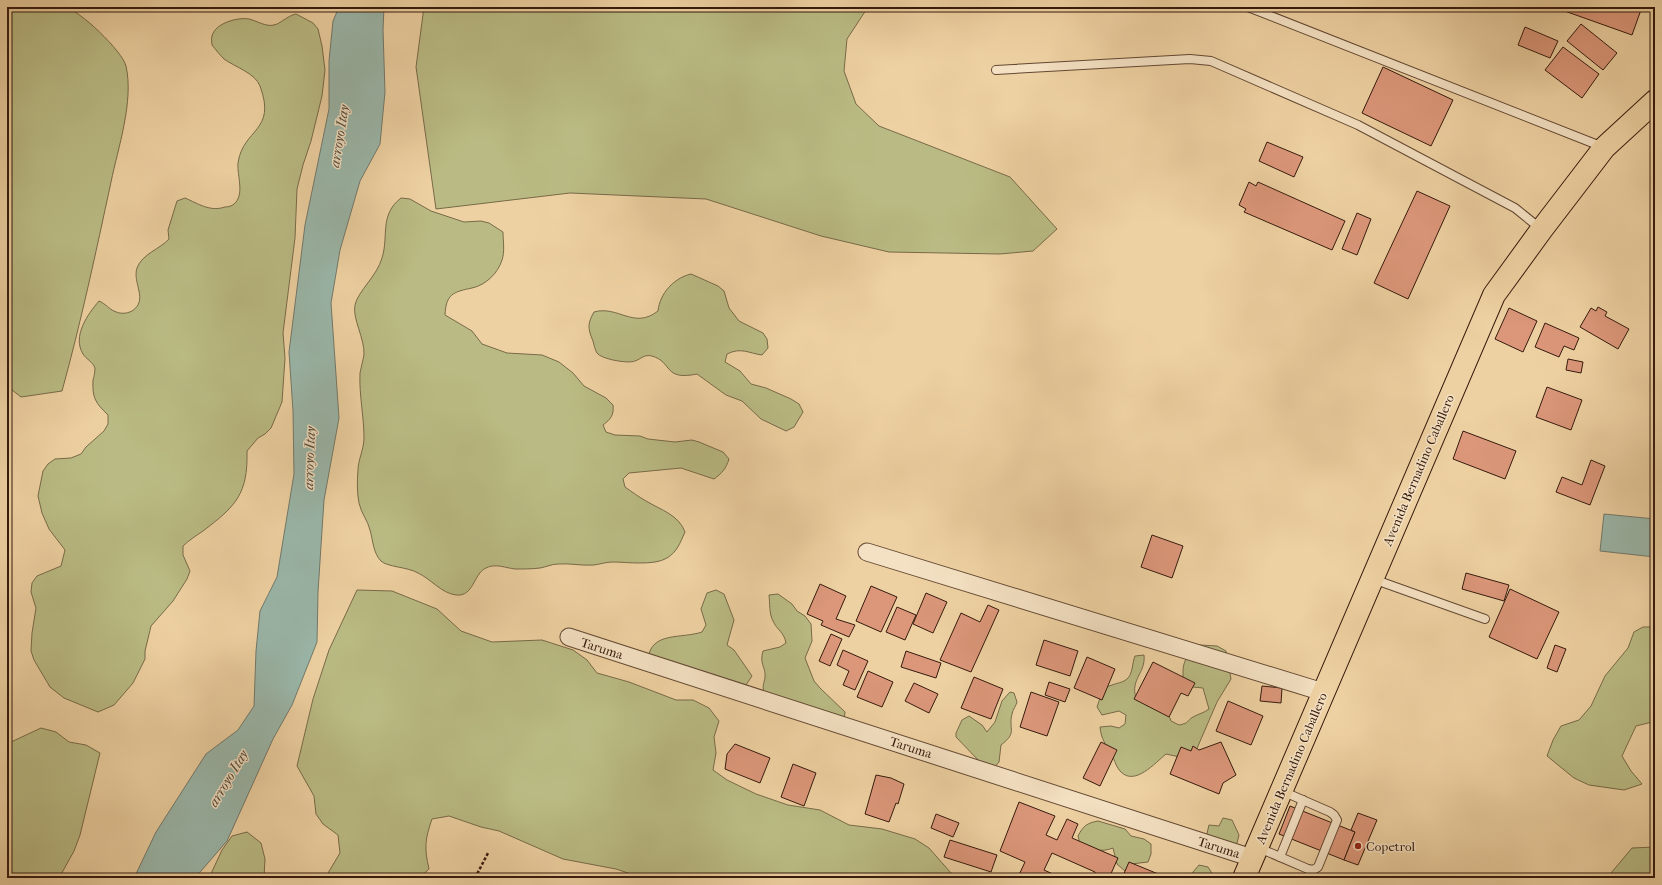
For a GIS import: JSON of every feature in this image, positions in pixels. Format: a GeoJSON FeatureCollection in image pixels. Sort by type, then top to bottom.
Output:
{"type":"FeatureCollection","features":[{"type":"Feature","properties":{"kind":"main road","name":"Avenida Bernadino Caballero"},"geometry":{"type":"LineString","coordinates":[[1244,878],[1494,295],[1604,148],[1655,101]]}},
{"type":"Feature","properties":{"kind":"street"},"geometry":{"type":"LineString","coordinates":[[868,552],[1323,692]]}},
{"type":"Feature","properties":{"kind":"street","name":"Taruma"},"geometry":{"type":"LineString","coordinates":[[569,637],[1255,853]]}},
{"type":"Feature","properties":{"kind":"lane"},"geometry":{"type":"LineString","coordinates":[[1248,7],[1604,148]]}},
{"type":"Feature","properties":{"kind":"lane"},"geometry":{"type":"LineString","coordinates":[[996,70],[1190,59],[1211,61],[1358,125],[1515,208],[1542,229]]}},
{"type":"Feature","properties":{"kind":"lane"},"geometry":{"type":"LineString","coordinates":[[1372,578],[1485,619]]}},
{"type":"Feature","properties":{"kind":"lane"},"geometry":{"type":"LineString","coordinates":[[1255,853],[1280,856],[1308,869],[1313,870],[1318,867],[1337,820],[1330,812],[1281,791]]}},
{"type":"Feature","properties":{"kind":"lane"},"geometry":{"type":"LineString","coordinates":[[1280,856],[1303,800]]}},
{"type":"Feature","properties":{"kind":"path"},"geometry":{"type":"LineString","coordinates":[[474,878],[488,853]]}},
{"type":"Feature","properties":{"kind":"green space"},"geometry":{"type":"Polygon","coordinates":[[[57,6],[64,7],[80,15],[100,32],[117,51],[126,66],[128,80],[127,109],[121,140],[82,313],[62,391],[21,397],[7,386],[7,7],[57,6]]]}},
{"type":"Feature","properties":{"kind":"green space"},"geometry":{"type":"Polygon","coordinates":[[[424,7],[868,7],[847,39],[844,71],[856,104],[879,126],[1010,177],[1057,229],[1033,251],[1000,254],[889,252],[821,236],[706,199],[570,193],[436,209],[416,67],[424,7]]]}},
{"type":"Feature","properties":{"kind":"green space"},"geometry":{"type":"Polygon","coordinates":[[[296,14],[313,23],[318,29],[325,70],[322,96],[297,189],[295,238],[283,333],[285,358],[282,402],[271,428],[258,438],[247,451],[245,478],[238,498],[224,514],[183,546],[183,555],[190,571],[187,579],[173,601],[151,626],[145,651],[145,659],[133,683],[114,705],[98,712],[64,698],[50,687],[34,660],[31,651],[36,608],[31,592],[32,583],[37,576],[61,566],[65,550],[49,529],[42,513],[38,496],[43,471],[48,464],[55,459],[71,458],[81,454],[86,447],[104,431],[108,424],[108,415],[100,407],[94,396],[93,380],[95,368],[83,354],[80,347],[80,333],[90,312],[99,301],[112,310],[121,313],[130,312],[137,307],[140,297],[136,280],[137,268],[139,263],[147,255],[169,239],[168,230],[177,201],[185,198],[205,207],[214,209],[231,206],[239,196],[240,185],[238,163],[241,152],[246,143],[262,121],[264,101],[260,86],[254,77],[224,59],[212,45],[214,31],[222,24],[233,20],[249,19],[265,25],[271,25],[296,14]]]}},
{"type":"Feature","properties":{"kind":"green space"},"geometry":{"type":"Polygon","coordinates":[[[401,198],[410,199],[431,211],[464,222],[481,221],[489,223],[503,232],[504,246],[502,260],[498,269],[491,278],[482,284],[452,295],[447,302],[445,315],[472,331],[482,344],[507,353],[542,355],[559,362],[573,373],[584,386],[606,398],[613,405],[613,412],[611,416],[603,425],[606,432],[615,435],[640,436],[648,439],[675,442],[692,440],[723,452],[729,459],[727,466],[714,479],[681,468],[629,473],[623,479],[625,487],[674,517],[682,526],[685,532],[678,547],[670,556],[662,560],[648,563],[610,562],[594,565],[554,564],[540,568],[528,569],[493,566],[482,571],[470,589],[462,595],[446,592],[414,571],[388,565],[378,558],[369,527],[360,507],[358,495],[358,466],[364,438],[360,373],[364,349],[355,316],[355,305],[360,294],[380,265],[384,250],[387,219],[394,205],[401,198]]]}},
{"type":"Feature","properties":{"kind":"green space"},"geometry":{"type":"Polygon","coordinates":[[[691,274],[718,286],[724,291],[729,308],[739,321],[763,333],[767,339],[768,348],[762,355],[744,351],[736,351],[727,354],[725,362],[740,371],[751,384],[766,388],[799,404],[803,412],[794,427],[786,431],[761,419],[742,401],[726,395],[697,374],[679,375],[673,373],[663,362],[652,356],[627,362],[609,359],[597,353],[589,326],[594,312],[611,312],[634,318],[649,316],[658,311],[659,304],[669,287],[679,279],[691,274]]]}},
{"type":"Feature","properties":{"kind":"green space"},"geometry":{"type":"Polygon","coordinates":[[[357,590],[392,591],[437,609],[461,631],[492,642],[542,640],[573,650],[587,660],[597,673],[629,682],[676,700],[693,700],[709,708],[719,721],[714,737],[716,753],[713,770],[727,780],[756,794],[788,805],[820,810],[849,825],[882,829],[915,839],[929,848],[951,873],[958,878],[643,878],[616,869],[563,859],[499,831],[481,827],[449,816],[432,819],[426,844],[426,855],[429,869],[419,878],[325,878],[340,853],[338,835],[323,824],[316,814],[314,796],[297,766],[313,699],[329,650],[357,590]]]}},
{"type":"Feature","properties":{"kind":"green space"},"geometry":{"type":"Polygon","coordinates":[[[716,590],[724,594],[734,620],[727,645],[734,650],[752,676],[742,691],[648,659],[650,650],[661,640],[702,632],[706,625],[701,609],[707,593],[716,590]]]}},
{"type":"Feature","properties":{"kind":"green space"},"geometry":{"type":"Polygon","coordinates":[[[778,594],[792,604],[811,624],[812,641],[805,658],[814,681],[845,712],[844,720],[764,693],[763,686],[765,674],[762,662],[763,651],[780,647],[786,643],[784,636],[776,627],[770,612],[769,595],[778,594]]]}},
{"type":"Feature","properties":{"kind":"green space"},"geometry":{"type":"Polygon","coordinates":[[[1643,627],[1655,627],[1655,723],[1652,722],[1636,726],[1622,756],[1631,771],[1642,784],[1624,790],[1589,785],[1574,778],[1547,756],[1553,740],[1561,726],[1579,720],[1591,706],[1605,676],[1628,648],[1634,632],[1643,627]]]}},
{"type":"Feature","properties":{"kind":"green space"},"geometry":{"type":"Polygon","coordinates":[[[1200,645],[1217,646],[1226,651],[1231,679],[1217,702],[1195,753],[1189,759],[1166,754],[1145,772],[1138,775],[1127,776],[1121,772],[1117,766],[1106,745],[1100,727],[1111,726],[1119,728],[1125,724],[1126,715],[1119,711],[1102,715],[1097,707],[1102,694],[1109,686],[1127,679],[1129,677],[1135,656],[1144,655],[1143,667],[1135,686],[1136,698],[1168,713],[1171,721],[1179,725],[1186,723],[1191,718],[1209,709],[1203,688],[1193,687],[1184,683],[1183,671],[1185,661],[1190,653],[1200,645]]]}},
{"type":"Feature","properties":{"kind":"green space"},"geometry":{"type":"Polygon","coordinates":[[[1010,692],[1014,693],[1017,702],[1011,719],[1011,734],[1001,745],[999,762],[994,768],[981,763],[956,737],[956,733],[962,720],[969,716],[982,725],[987,732],[995,722],[1002,701],[1010,692]]]}},
{"type":"Feature","properties":{"kind":"green space"},"geometry":{"type":"Polygon","coordinates":[[[41,728],[56,732],[69,742],[86,745],[100,753],[80,835],[74,851],[59,878],[7,878],[7,746],[11,742],[41,728]]]}},
{"type":"Feature","properties":{"kind":"green space"},"geometry":{"type":"Polygon","coordinates":[[[1223,818],[1232,820],[1239,835],[1237,843],[1229,848],[1205,842],[1209,825],[1219,826],[1223,818]]]}},
{"type":"Feature","properties":{"kind":"green space"},"geometry":{"type":"Polygon","coordinates":[[[1098,821],[1125,829],[1131,836],[1144,839],[1151,844],[1151,854],[1148,862],[1131,864],[1125,871],[1117,864],[1113,848],[1100,850],[1092,849],[1080,844],[1078,836],[1082,830],[1088,824],[1098,821]]]}},
{"type":"Feature","properties":{"kind":"green space"},"geometry":{"type":"Polygon","coordinates":[[[247,832],[261,843],[265,859],[264,878],[209,878],[222,850],[232,836],[247,832]]]}},
{"type":"Feature","properties":{"kind":"green space"},"geometry":{"type":"Polygon","coordinates":[[[1655,847],[1655,878],[1609,878],[1611,873],[1632,848],[1655,847]]]}},
{"type":"Feature","properties":{"kind":"green space"},"geometry":{"type":"Polygon","coordinates":[[[1199,865],[1208,867],[1215,878],[1191,878],[1193,872],[1199,865]]]}},
{"type":"Feature","properties":{"kind":"water","name":"arroyo Itay"},"geometry":{"type":"Polygon","coordinates":[[[339,7],[384,7],[383,30],[385,92],[380,144],[360,181],[340,250],[331,303],[339,418],[324,500],[318,592],[317,642],[292,705],[273,739],[227,841],[195,878],[134,878],[156,832],[206,754],[238,730],[254,706],[256,651],[260,611],[277,577],[294,474],[293,411],[289,352],[305,225],[329,109],[329,61],[333,21],[339,7]]]}},
{"type":"Feature","properties":{"kind":"water"},"geometry":{"type":"Polygon","coordinates":[[[1604,514],[1655,519],[1655,557],[1600,551],[1604,514]]]}},
{"type":"Feature","properties":{"kind":"building"},"geometry":{"type":"Polygon","coordinates":[[[1559,7],[1642,7],[1632,35],[1559,9],[1559,7]]]}},
{"type":"Feature","properties":{"kind":"building"},"geometry":{"type":"Polygon","coordinates":[[[1581,24],[1617,53],[1603,70],[1567,41],[1581,24]]]}},
{"type":"Feature","properties":{"kind":"building"},"geometry":{"type":"Polygon","coordinates":[[[1525,27],[1558,41],[1550,58],[1518,45],[1525,27]]]}},
{"type":"Feature","properties":{"kind":"building"},"geometry":{"type":"Polygon","coordinates":[[[1563,47],[1599,74],[1582,98],[1545,70],[1563,47]]]}},
{"type":"Feature","properties":{"kind":"building"},"geometry":{"type":"Polygon","coordinates":[[[1383,67],[1453,100],[1431,146],[1362,113],[1383,67]]]}},
{"type":"Feature","properties":{"kind":"building"},"geometry":{"type":"Polygon","coordinates":[[[1267,142],[1303,157],[1294,177],[1259,161],[1267,142]]]}},
{"type":"Feature","properties":{"kind":"building"},"geometry":{"type":"Polygon","coordinates":[[[1249,182],[1256,186],[1258,182],[1345,221],[1332,250],[1244,212],[1246,209],[1239,205],[1249,182]]]}},
{"type":"Feature","properties":{"kind":"building"},"geometry":{"type":"Polygon","coordinates":[[[1417,191],[1450,206],[1408,299],[1374,283],[1417,191]]]}},
{"type":"Feature","properties":{"kind":"building"},"geometry":{"type":"Polygon","coordinates":[[[1357,213],[1371,219],[1357,255],[1342,249],[1357,213]]]}},
{"type":"Feature","properties":{"kind":"building"},"geometry":{"type":"Polygon","coordinates":[[[1598,307],[1607,312],[1605,316],[1629,329],[1618,349],[1580,327],[1591,308],[1596,311],[1598,307]]]}},
{"type":"Feature","properties":{"kind":"building"},"geometry":{"type":"Polygon","coordinates":[[[1509,308],[1537,321],[1523,352],[1495,339],[1509,308]]]}},
{"type":"Feature","properties":{"kind":"building"},"geometry":{"type":"Polygon","coordinates":[[[1545,323],[1579,338],[1574,350],[1564,346],[1559,357],[1535,347],[1545,323]]]}},
{"type":"Feature","properties":{"kind":"building"},"geometry":{"type":"Polygon","coordinates":[[[1568,359],[1583,362],[1581,373],[1566,370],[1568,359]]]}},
{"type":"Feature","properties":{"kind":"building"},"geometry":{"type":"Polygon","coordinates":[[[1547,387],[1582,400],[1571,430],[1536,417],[1547,387]]]}},
{"type":"Feature","properties":{"kind":"building"},"geometry":{"type":"Polygon","coordinates":[[[1463,431],[1516,451],[1505,479],[1453,459],[1463,431]]]}},
{"type":"Feature","properties":{"kind":"building"},"geometry":{"type":"Polygon","coordinates":[[[1591,460],[1605,466],[1590,505],[1556,492],[1562,477],[1582,485],[1591,460]]]}},
{"type":"Feature","properties":{"kind":"building"},"geometry":{"type":"Polygon","coordinates":[[[1152,535],[1183,546],[1172,578],[1141,567],[1152,535]]]}},
{"type":"Feature","properties":{"kind":"building"},"geometry":{"type":"Polygon","coordinates":[[[1466,573],[1509,585],[1504,601],[1462,589],[1466,573]]]}},
{"type":"Feature","properties":{"kind":"building"},"geometry":{"type":"Polygon","coordinates":[[[820,584],[846,596],[836,619],[855,625],[849,637],[821,625],[823,621],[807,614],[820,584]]]}},
{"type":"Feature","properties":{"kind":"building"},"geometry":{"type":"Polygon","coordinates":[[[871,586],[897,597],[881,632],[856,621],[871,586]]]}},
{"type":"Feature","properties":{"kind":"building"},"geometry":{"type":"Polygon","coordinates":[[[1510,589],[1559,612],[1537,659],[1489,637],[1510,589]]]}},
{"type":"Feature","properties":{"kind":"building"},"geometry":{"type":"Polygon","coordinates":[[[926,593],[947,602],[933,633],[913,624],[926,593]]]}},
{"type":"Feature","properties":{"kind":"building"},"geometry":{"type":"Polygon","coordinates":[[[988,605],[999,610],[971,672],[940,660],[961,613],[980,622],[988,605]]]}},
{"type":"Feature","properties":{"kind":"building"},"geometry":{"type":"Polygon","coordinates":[[[897,607],[916,615],[905,640],[886,632],[897,607]]]}},
{"type":"Feature","properties":{"kind":"building"},"geometry":{"type":"Polygon","coordinates":[[[831,634],[842,639],[830,666],[819,661],[831,634]]]}},
{"type":"Feature","properties":{"kind":"building"},"geometry":{"type":"Polygon","coordinates":[[[1044,640],[1078,651],[1070,676],[1036,665],[1044,640]]]}},
{"type":"Feature","properties":{"kind":"building"},"geometry":{"type":"Polygon","coordinates":[[[1555,645],[1566,649],[1557,672],[1547,668],[1555,645]]]}},
{"type":"Feature","properties":{"kind":"building"},"geometry":{"type":"Polygon","coordinates":[[[843,650],[868,661],[855,690],[843,685],[849,671],[837,665],[843,650]]]}},
{"type":"Feature","properties":{"kind":"building"},"geometry":{"type":"Polygon","coordinates":[[[906,651],[941,663],[936,678],[901,667],[906,651]]]}},
{"type":"Feature","properties":{"kind":"building"},"geometry":{"type":"Polygon","coordinates":[[[1087,657],[1115,669],[1102,700],[1074,688],[1087,657]]]}},
{"type":"Feature","properties":{"kind":"building"},"geometry":{"type":"Polygon","coordinates":[[[1153,662],[1195,683],[1188,696],[1181,693],[1169,717],[1134,699],[1153,662]]]}},
{"type":"Feature","properties":{"kind":"building"},"geometry":{"type":"Polygon","coordinates":[[[868,671],[893,682],[882,707],[857,697],[868,671]]]}},
{"type":"Feature","properties":{"kind":"building"},"geometry":{"type":"Polygon","coordinates":[[[974,677],[1003,689],[991,719],[961,708],[974,677]]]}},
{"type":"Feature","properties":{"kind":"building"},"geometry":{"type":"Polygon","coordinates":[[[1049,682],[1070,689],[1065,702],[1045,695],[1049,682]]]}},
{"type":"Feature","properties":{"kind":"building"},"geometry":{"type":"Polygon","coordinates":[[[914,683],[938,694],[929,713],[905,701],[914,683]]]}},
{"type":"Feature","properties":{"kind":"building"},"geometry":{"type":"Polygon","coordinates":[[[1262,686],[1282,688],[1281,703],[1260,701],[1262,686]]]}},
{"type":"Feature","properties":{"kind":"building"},"geometry":{"type":"Polygon","coordinates":[[[1031,692],[1059,702],[1047,736],[1020,727],[1031,692]]]}},
{"type":"Feature","properties":{"kind":"building"},"geometry":{"type":"Polygon","coordinates":[[[1228,701],[1263,716],[1251,745],[1216,731],[1228,701]]]}},
{"type":"Feature","properties":{"kind":"building"},"geometry":{"type":"Polygon","coordinates":[[[1101,742],[1117,750],[1100,786],[1083,778],[1101,742]]]}},
{"type":"Feature","properties":{"kind":"building"},"geometry":{"type":"Polygon","coordinates":[[[1221,742],[1236,775],[1223,783],[1219,794],[1170,774],[1181,747],[1191,751],[1193,746],[1199,750],[1221,742]]]}},
{"type":"Feature","properties":{"kind":"building"},"geometry":{"type":"Polygon","coordinates":[[[735,744],[770,758],[760,783],[725,769],[727,754],[735,744]]]}},
{"type":"Feature","properties":{"kind":"building"},"geometry":{"type":"Polygon","coordinates":[[[793,764],[816,773],[804,806],[781,797],[793,764]]]}},
{"type":"Feature","properties":{"kind":"building"},"geometry":{"type":"Polygon","coordinates":[[[876,775],[891,778],[904,784],[898,804],[896,803],[889,822],[865,814],[876,775]]]}},
{"type":"Feature","properties":{"kind":"building"},"geometry":{"type":"Polygon","coordinates":[[[1019,802],[1055,816],[1046,835],[1057,840],[1067,819],[1078,824],[1072,838],[1118,858],[1109,878],[1093,878],[1095,872],[1052,853],[1044,870],[1055,875],[1054,878],[1018,877],[1025,862],[1000,851],[1019,802]]]}},
{"type":"Feature","properties":{"kind":"building","name":"Copetrol"},"geometry":{"type":"Polygon","coordinates":[[[1290,806],[1355,832],[1344,860],[1279,834],[1290,806]]]}},
{"type":"Feature","properties":{"kind":"building","name":"Copetrol"},"geometry":{"type":"Polygon","coordinates":[[[1358,813],[1377,820],[1358,865],[1344,860],[1355,832],[1351,830],[1358,813]]]}},
{"type":"Feature","properties":{"kind":"building"},"geometry":{"type":"Polygon","coordinates":[[[936,814],[959,823],[953,837],[931,828],[936,814]]]}},
{"type":"Feature","properties":{"kind":"building"},"geometry":{"type":"Polygon","coordinates":[[[950,840],[997,855],[991,872],[944,857],[950,840]]]}},
{"type":"Feature","properties":{"kind":"building"},"geometry":{"type":"Polygon","coordinates":[[[1129,862],[1168,878],[1122,878],[1129,862]]]}},
{"type":"Feature","properties":{"kind":"place","name":"Copetrol"},"geometry":{"type":"Point","coordinates":[1358,846]}}]}
